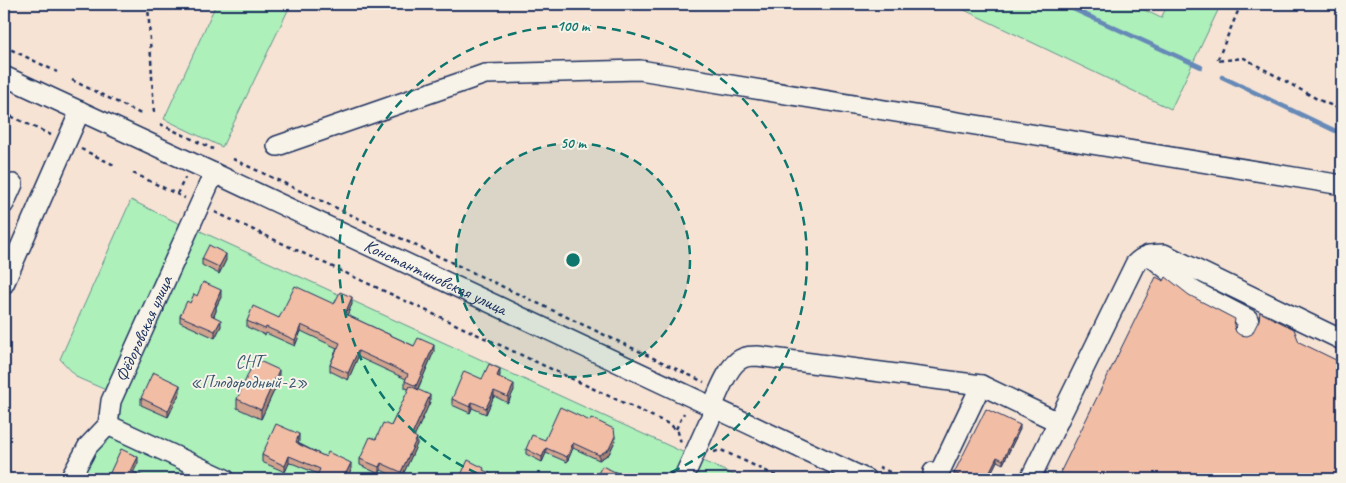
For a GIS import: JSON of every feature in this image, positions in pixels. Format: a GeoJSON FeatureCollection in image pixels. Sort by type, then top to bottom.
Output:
{"type":"FeatureCollection","features":[{"type":"Feature","properties":{"kind":"street"},"geometry":{"type":"LineString","coordinates":[[276,146],[485,74],[640,70],[1342,185]]}},
{"type":"Feature","properties":{"kind":"street","name":"Константиновская улица"},"geometry":{"type":"LineString","coordinates":[[4,76],[866,479]]}},
{"type":"Feature","properties":{"kind":"street"},"geometry":{"type":"LineString","coordinates":[[4,284],[80,111]]}},
{"type":"Feature","properties":{"kind":"street","name":"Фёдоровская улица"},"geometry":{"type":"LineString","coordinates":[[108,425],[111,401],[214,173]]}},
{"type":"Feature","properties":{"kind":"street"},"geometry":{"type":"LineString","coordinates":[[4,204],[13,184]]}},
{"type":"Feature","properties":{"kind":"street"},"geometry":{"type":"LineString","coordinates":[[1030,479],[1135,264],[1142,258],[1149,255],[1164,254],[1252,315],[1342,340]]}},
{"type":"Feature","properties":{"kind":"street"},"geometry":{"type":"LineString","coordinates":[[1149,255],[1194,291],[1248,319],[1249,322],[1252,315]]}},
{"type":"Feature","properties":{"kind":"street"},"geometry":{"type":"LineString","coordinates":[[683,479],[732,367],[739,360],[747,356],[981,385],[1058,422]]}},
{"type":"Feature","properties":{"kind":"street"},"geometry":{"type":"LineString","coordinates":[[933,472],[938,472],[942,467],[981,385]]}},
{"type":"Feature","properties":{"kind":"street"},"geometry":{"type":"LineString","coordinates":[[70,479],[88,446],[108,425],[224,479]]}},
{"type":"Feature","properties":{"kind":"path"},"geometry":{"type":"LineString","coordinates":[[148,4],[154,113]]}},
{"type":"Feature","properties":{"kind":"path"},"geometry":{"type":"LineString","coordinates":[[1240,4],[1217,60],[1244,58],[1319,100],[1342,110]]}},
{"type":"Feature","properties":{"kind":"path"},"geometry":{"type":"LineString","coordinates":[[4,46],[57,72]]}},
{"type":"Feature","properties":{"kind":"path"},"geometry":{"type":"LineString","coordinates":[[72,80],[141,114]]}},
{"type":"Feature","properties":{"kind":"path"},"geometry":{"type":"LineString","coordinates":[[4,113],[51,136]]}},
{"type":"Feature","properties":{"kind":"path"},"geometry":{"type":"LineString","coordinates":[[160,124],[213,149]]}},
{"type":"Feature","properties":{"kind":"path"},"geometry":{"type":"LineString","coordinates":[[73,146],[116,166]]}},
{"type":"Feature","properties":{"kind":"path"},"geometry":{"type":"LineString","coordinates":[[233,159],[706,383]]}},
{"type":"Feature","properties":{"kind":"path"},"geometry":{"type":"LineString","coordinates":[[132,173],[191,201]]}},
{"type":"Feature","properties":{"kind":"path"},"geometry":{"type":"LineString","coordinates":[[177,194],[185,178]]}},
{"type":"Feature","properties":{"kind":"path"},"geometry":{"type":"LineString","coordinates":[[214,211],[671,425],[678,432],[682,445]]}},
{"type":"Feature","properties":{"kind":"path"},"geometry":{"type":"LineString","coordinates":[[676,429],[684,413]]}},
{"type":"Feature","properties":{"kind":"path"},"geometry":{"type":"LineString","coordinates":[[711,453],[721,450],[783,479]]}},
{"type":"Feature","properties":{"kind":"green space"},"geometry":{"type":"Polygon","coordinates":[[[216,4],[291,4],[222,147],[164,119],[216,4]]]}},
{"type":"Feature","properties":{"kind":"green space"},"geometry":{"type":"Polygon","coordinates":[[[952,4],[1132,4],[1161,18],[1168,4],[1221,4],[1171,109],[952,4]]]}},
{"type":"Feature","properties":{"kind":"green space"},"geometry":{"type":"Polygon","coordinates":[[[131,200],[180,224],[106,390],[78,378],[60,359],[131,200]]]}},
{"type":"Feature","properties":{"kind":"green space","name":"СНТ «Плодородный-2»"},"geometry":{"type":"Polygon","coordinates":[[[198,230],[676,449],[743,479],[72,479],[198,230]]]}},
{"type":"Feature","properties":{"kind":"building"},"geometry":{"type":"Polygon","coordinates":[[[209,245],[226,254],[219,267],[202,259],[209,245]]]}},
{"type":"Feature","properties":{"kind":"building"},"geometry":{"type":"Polygon","coordinates":[[[1156,277],[1164,281],[1166,277],[1189,295],[1235,319],[1234,326],[1236,332],[1240,335],[1247,336],[1252,334],[1259,320],[1260,312],[1294,329],[1299,342],[1338,361],[1340,367],[1342,366],[1342,479],[1057,479],[1156,277]]]}},
{"type":"Feature","properties":{"kind":"building"},"geometry":{"type":"Polygon","coordinates":[[[203,282],[221,290],[211,315],[221,320],[215,331],[180,316],[187,301],[190,303],[194,294],[197,296],[203,282]]]}},
{"type":"Feature","properties":{"kind":"building"},"geometry":{"type":"Polygon","coordinates":[[[295,286],[334,304],[340,292],[352,297],[345,314],[414,346],[418,338],[434,345],[416,386],[405,381],[408,374],[358,351],[348,373],[330,365],[340,343],[301,325],[295,340],[247,321],[253,306],[279,318],[295,286]]]}},
{"type":"Feature","properties":{"kind":"building"},"geometry":{"type":"Polygon","coordinates":[[[255,359],[279,370],[261,410],[237,399],[255,359]]]}},
{"type":"Feature","properties":{"kind":"building"},"geometry":{"type":"Polygon","coordinates":[[[489,364],[500,369],[497,376],[514,384],[508,397],[494,391],[486,408],[472,402],[470,407],[452,399],[464,371],[482,379],[489,364]]]}},
{"type":"Feature","properties":{"kind":"building"},"geometry":{"type":"Polygon","coordinates":[[[153,372],[180,385],[168,411],[141,398],[153,372]]]}},
{"type":"Feature","properties":{"kind":"building"},"geometry":{"type":"Polygon","coordinates":[[[410,386],[430,395],[412,435],[417,438],[401,472],[381,463],[379,467],[360,459],[370,437],[376,439],[383,423],[391,426],[410,386]]]}},
{"type":"Feature","properties":{"kind":"building"},"geometry":{"type":"Polygon","coordinates":[[[560,407],[590,421],[591,418],[614,429],[615,436],[609,449],[599,455],[573,443],[567,457],[546,448],[542,457],[526,449],[532,435],[545,440],[560,407]]]}},
{"type":"Feature","properties":{"kind":"building"},"geometry":{"type":"Polygon","coordinates":[[[986,409],[1020,425],[1003,460],[997,457],[986,479],[968,479],[954,473],[986,409]]]}},
{"type":"Feature","properties":{"kind":"building"},"geometry":{"type":"Polygon","coordinates":[[[276,424],[299,434],[296,442],[300,445],[326,457],[328,452],[351,463],[343,479],[324,479],[317,476],[320,469],[289,456],[285,466],[262,455],[276,424]]]}},
{"type":"Feature","properties":{"kind":"building"},"geometry":{"type":"Polygon","coordinates":[[[121,449],[138,457],[131,471],[150,479],[107,479],[121,449]]]}},
{"type":"Feature","properties":{"kind":"building"},"geometry":{"type":"Polygon","coordinates":[[[468,460],[498,477],[496,479],[459,479],[468,460]]]}},
{"type":"Feature","properties":{"kind":"building"},"geometry":{"type":"Polygon","coordinates":[[[602,466],[631,479],[595,479],[602,466]]]}},
{"type":"Feature","properties":{"kind":"waterway"},"geometry":{"type":"LineString","coordinates":[[1062,4],[1201,67]]}},
{"type":"Feature","properties":{"kind":"waterway"},"geometry":{"type":"LineString","coordinates":[[1222,77],[1342,134]]}}]}
